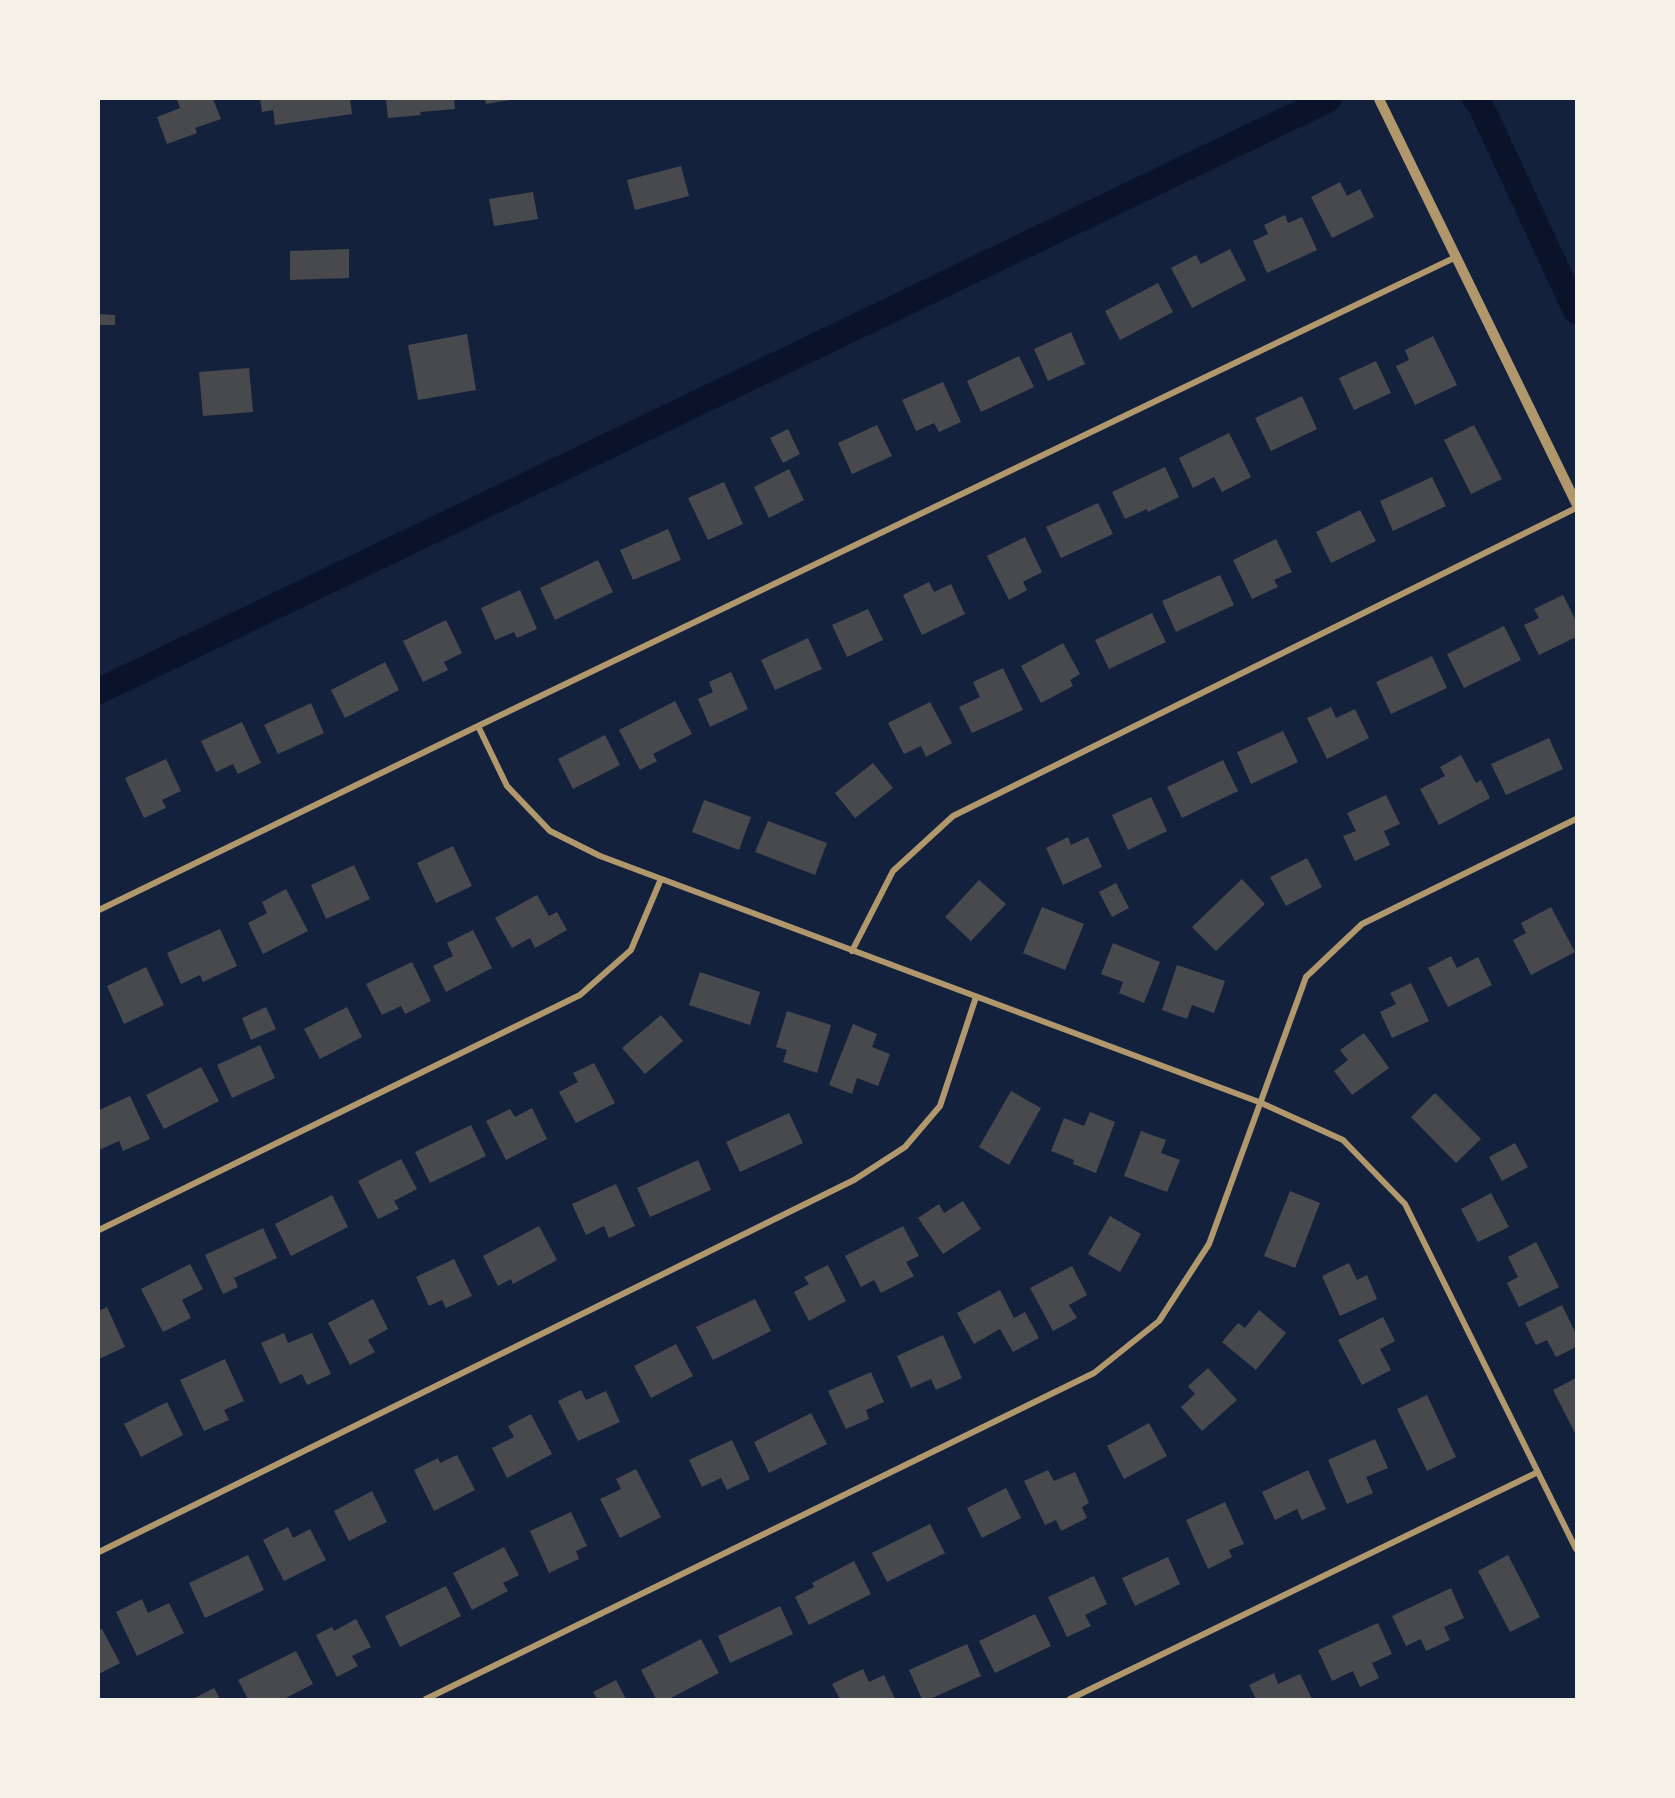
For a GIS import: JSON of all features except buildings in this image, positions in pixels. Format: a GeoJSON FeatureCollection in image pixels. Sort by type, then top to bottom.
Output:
{"type":"FeatureCollection","features":[{"type":"Feature","properties":{"kind":"street"},"geometry":{"type":"LineString","coordinates":[[1379,99],[1576,503]]}},
{"type":"Feature","properties":{"kind":"street"},"geometry":{"type":"LineString","coordinates":[[99,910],[1456,257]]}},
{"type":"Feature","properties":{"kind":"street"},"geometry":{"type":"LineString","coordinates":[[852,951],[893,871],[953,816],[1576,508]]}},
{"type":"Feature","properties":{"kind":"street"},"geometry":{"type":"LineString","coordinates":[[478,726],[507,786],[550,831],[600,856],[1260,1102],[1343,1140],[1405,1204],[1576,1549]]}},
{"type":"Feature","properties":{"kind":"street"},"geometry":{"type":"LineString","coordinates":[[426,1699],[1094,1373],[1159,1321],[1209,1244],[1306,977],[1362,924],[1576,819]]}},
{"type":"Feature","properties":{"kind":"street"},"geometry":{"type":"LineString","coordinates":[[99,1230],[580,995],[631,950],[661,879]]}},
{"type":"Feature","properties":{"kind":"street"},"geometry":{"type":"LineString","coordinates":[[99,1552],[854,1180],[905,1147],[940,1106],[976,997]]}},
{"type":"Feature","properties":{"kind":"street"},"geometry":{"type":"LineString","coordinates":[[1070,1699],[1538,1472]]}},
{"type":"Feature","properties":{"kind":"waterway"},"geometry":{"type":"LineString","coordinates":[[99,691],[1329,99]]}},
{"type":"Feature","properties":{"kind":"waterway"},"geometry":{"type":"LineString","coordinates":[[1475,99],[1480,104],[1576,311]]}}]}
